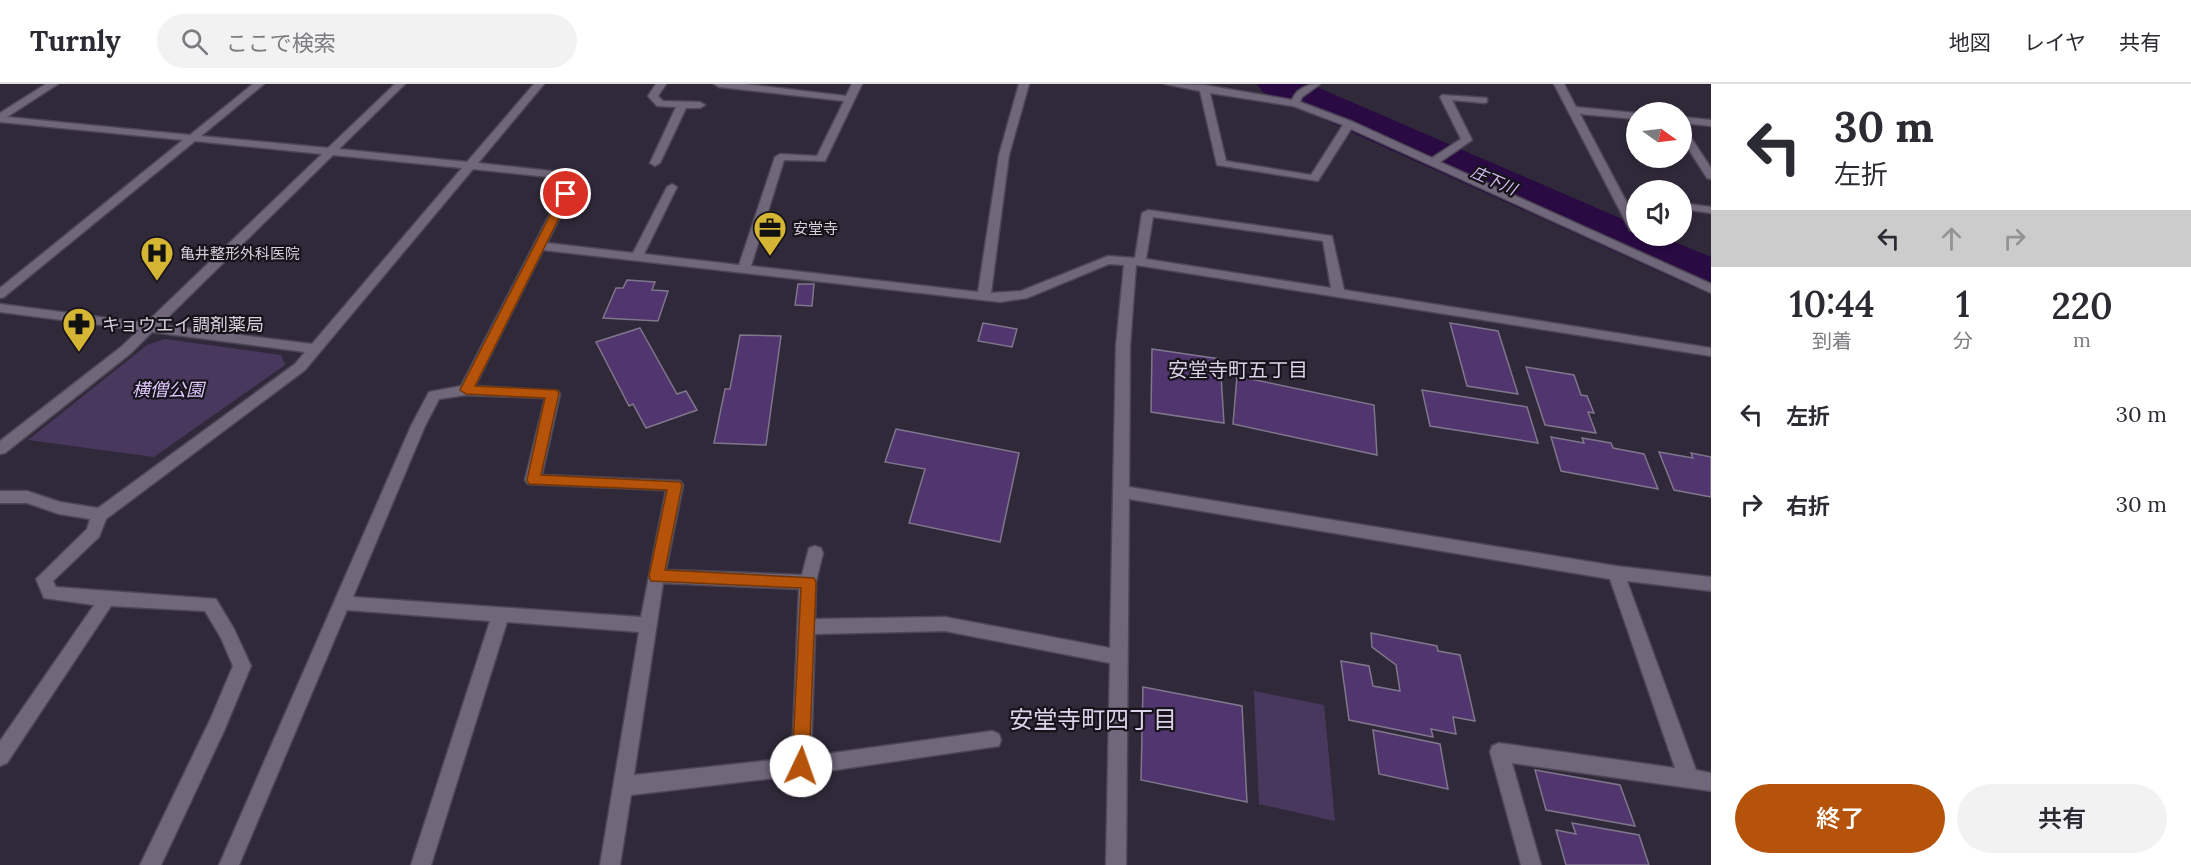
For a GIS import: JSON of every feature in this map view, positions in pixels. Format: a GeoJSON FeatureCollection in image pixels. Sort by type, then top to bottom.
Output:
{"type":"FeatureCollection","features":[{"type":"Feature","properties":{"kind":"street"},"geometry":{"type":"LineString","coordinates":[[0,118],[53,84]]}},
{"type":"Feature","properties":{"kind":"street"},"geometry":{"type":"LineString","coordinates":[[0,294],[259,84]]}},
{"type":"Feature","properties":{"kind":"street"},"geometry":{"type":"LineString","coordinates":[[0,449],[126,350],[400,84]]}},
{"type":"Feature","properties":{"kind":"street"},"geometry":{"type":"LineString","coordinates":[[150,865],[217,725],[242,666],[228,634],[210,604],[106,599],[50,592],[44,579],[93,532],[100,515],[300,367],[539,84]]}},
{"type":"Feature","properties":{"kind":"street"},"geometry":{"type":"LineString","coordinates":[[661,84],[653,96],[660,104],[700,105]]}},
{"type":"Feature","properties":{"kind":"street"},"geometry":{"type":"LineString","coordinates":[[719,84],[849,99]]}},
{"type":"Feature","properties":{"kind":"street"},"geometry":{"type":"LineString","coordinates":[[744,268],[780,157],[820,159],[857,84]]}},
{"type":"Feature","properties":{"kind":"street"},"geometry":{"type":"LineString","coordinates":[[984,296],[1005,155],[1024,84]]}},
{"type":"Feature","properties":{"kind":"street"},"geometry":{"type":"LineString","coordinates":[[1170,84],[1296,100],[1622,245],[1711,289]]}},
{"type":"Feature","properties":{"kind":"street"},"geometry":{"type":"LineString","coordinates":[[1559,84],[1626,212]]}},
{"type":"Feature","properties":{"kind":"street"},"geometry":{"type":"LineString","coordinates":[[1296,100],[1312,86]]}},
{"type":"Feature","properties":{"kind":"street"},"geometry":{"type":"LineString","coordinates":[[1204,88],[1221,163],[1314,179],[1349,124]]}},
{"type":"Feature","properties":{"kind":"street"},"geometry":{"type":"LineString","coordinates":[[1434,160],[1467,140],[1445,97],[1484,100]]}},
{"type":"Feature","properties":{"kind":"street"},"geometry":{"type":"LineString","coordinates":[[655,163],[682,105]]}},
{"type":"Feature","properties":{"kind":"street"},"geometry":{"type":"LineString","coordinates":[[1572,110],[1626,115]]}},
{"type":"Feature","properties":{"kind":"street"},"geometry":{"type":"LineString","coordinates":[[0,118],[575,176],[466,390]]}},
{"type":"Feature","properties":{"kind":"street"},"geometry":{"type":"LineString","coordinates":[[1692,121],[1711,123]]}},
{"type":"Feature","properties":{"kind":"street"},"geometry":{"type":"LineString","coordinates":[[1692,147],[1711,176]]}},
{"type":"Feature","properties":{"kind":"street"},"geometry":{"type":"LineString","coordinates":[[637,257],[672,187]]}},
{"type":"Feature","properties":{"kind":"street"},"geometry":{"type":"LineString","coordinates":[[1619,199],[1626,200]]}},
{"type":"Feature","properties":{"kind":"street"},"geometry":{"type":"LineString","coordinates":[[1692,207],[1711,210]]}},
{"type":"Feature","properties":{"kind":"street"},"geometry":{"type":"LineString","coordinates":[[1116,865],[1124,346],[1135,262],[1148,213],[1328,238],[1338,294]]}},
{"type":"Feature","properties":{"kind":"street"},"geometry":{"type":"LineString","coordinates":[[1622,245],[1626,242]]}},
{"type":"Feature","properties":{"kind":"street"},"geometry":{"type":"LineString","coordinates":[[539,246],[1012,298],[1023,296],[1108,260],[1135,262],[1711,352]]}},
{"type":"Feature","properties":{"kind":"street"},"geometry":{"type":"LineString","coordinates":[[0,308],[316,349]]}},
{"type":"Feature","properties":{"kind":"street"},"geometry":{"type":"LineString","coordinates":[[229,865],[418,426],[434,395],[466,390],[553,393],[533,480],[675,485],[656,576],[610,865]]}},
{"type":"Feature","properties":{"kind":"street"},"geometry":{"type":"LineString","coordinates":[[1121,492],[1616,573],[1711,584]]}},
{"type":"Feature","properties":{"kind":"street"},"geometry":{"type":"LineString","coordinates":[[0,497],[27,497],[59,508],[100,515]]}},
{"type":"Feature","properties":{"kind":"street"},"geometry":{"type":"LineString","coordinates":[[801,766],[808,582],[815,553]]}},
{"type":"Feature","properties":{"kind":"street"},"geometry":{"type":"LineString","coordinates":[[1616,573],[1689,779]]}},
{"type":"Feature","properties":{"kind":"street"},"geometry":{"type":"LineString","coordinates":[[656,576],[808,582]]}},
{"type":"Feature","properties":{"kind":"street"},"geometry":{"type":"LineString","coordinates":[[0,757],[106,599]]}},
{"type":"Feature","properties":{"kind":"street"},"geometry":{"type":"LineString","coordinates":[[342,603],[648,625]]}},
{"type":"Feature","properties":{"kind":"street"},"geometry":{"type":"LineString","coordinates":[[421,865],[501,614]]}},
{"type":"Feature","properties":{"kind":"street"},"geometry":{"type":"LineString","coordinates":[[807,627],[945,624],[1119,657]]}},
{"type":"Feature","properties":{"kind":"street"},"geometry":{"type":"LineString","coordinates":[[624,786],[801,766],[992,740]]}},
{"type":"Feature","properties":{"kind":"street"},"geometry":{"type":"LineString","coordinates":[[1531,865],[1499,752],[1711,782]]}},
{"type":"Feature","properties":{"kind":"green space","name":"横僧公園"},"geometry":{"type":"Polygon","coordinates":[[[165,339],[281,355],[285,365],[154,457],[28,440],[147,345],[165,339]]]}},
{"type":"Feature","properties":{"kind":"green space"},"geometry":{"type":"Polygon","coordinates":[[[1254,691],[1324,705],[1335,821],[1259,804],[1254,691]]]}},
{"type":"Feature","properties":{"kind":"building"},"geometry":{"type":"Polygon","coordinates":[[[627,280],[655,282],[652,290],[668,291],[658,321],[603,318],[616,288],[623,288],[627,280]]]}},
{"type":"Feature","properties":{"kind":"building"},"geometry":{"type":"Polygon","coordinates":[[[798,284],[814,284],[812,306],[795,305],[798,284]]]}},
{"type":"Feature","properties":{"kind":"building"},"geometry":{"type":"Polygon","coordinates":[[[983,323],[1017,329],[1012,347],[978,341],[983,323]]]}},
{"type":"Feature","properties":{"kind":"building"},"geometry":{"type":"Polygon","coordinates":[[[1450,323],[1498,331],[1518,394],[1467,386],[1450,323]]]}},
{"type":"Feature","properties":{"kind":"building"},"geometry":{"type":"Polygon","coordinates":[[[640,328],[677,394],[686,391],[697,410],[646,428],[633,404],[629,406],[596,342],[640,328]]]}},
{"type":"Feature","properties":{"kind":"building"},"geometry":{"type":"Polygon","coordinates":[[[740,335],[781,336],[766,445],[714,443],[725,389],[730,389],[740,335]]]}},
{"type":"Feature","properties":{"kind":"building"},"geometry":{"type":"Polygon","coordinates":[[[1152,349],[1220,359],[1224,423],[1151,412],[1152,349]]]}},
{"type":"Feature","properties":{"kind":"building"},"geometry":{"type":"Polygon","coordinates":[[[1526,367],[1574,375],[1581,395],[1587,396],[1594,413],[1588,412],[1596,433],[1545,425],[1526,367]]]}},
{"type":"Feature","properties":{"kind":"building"},"geometry":{"type":"Polygon","coordinates":[[[1237,376],[1374,405],[1377,455],[1233,424],[1237,376]]]}},
{"type":"Feature","properties":{"kind":"building"},"geometry":{"type":"Polygon","coordinates":[[[1422,390],[1527,407],[1538,443],[1430,426],[1422,390]]]}},
{"type":"Feature","properties":{"kind":"building"},"geometry":{"type":"Polygon","coordinates":[[[896,429],[1019,453],[1000,542],[909,523],[925,469],[885,462],[896,429]]]}},
{"type":"Feature","properties":{"kind":"building"},"geometry":{"type":"Polygon","coordinates":[[[1551,437],[1584,443],[1582,438],[1611,443],[1613,448],[1644,454],[1658,489],[1561,471],[1551,437]]]}},
{"type":"Feature","properties":{"kind":"building"},"geometry":{"type":"Polygon","coordinates":[[[1659,452],[1693,458],[1691,453],[1711,457],[1711,497],[1674,490],[1659,452]]]}},
{"type":"Feature","properties":{"kind":"building"},"geometry":{"type":"Polygon","coordinates":[[[1371,633],[1437,646],[1438,651],[1460,655],[1475,721],[1453,717],[1456,734],[1431,729],[1433,737],[1349,720],[1341,661],[1369,666],[1373,686],[1400,691],[1396,665],[1372,647],[1371,633]]]}},
{"type":"Feature","properties":{"kind":"building"},"geometry":{"type":"Polygon","coordinates":[[[1143,687],[1242,706],[1247,802],[1141,780],[1143,687]]]}},
{"type":"Feature","properties":{"kind":"building"},"geometry":{"type":"Polygon","coordinates":[[[1373,730],[1440,744],[1448,789],[1379,774],[1373,730]]]}},
{"type":"Feature","properties":{"kind":"building"},"geometry":{"type":"Polygon","coordinates":[[[1535,770],[1620,785],[1635,826],[1546,810],[1535,770]]]}},
{"type":"Feature","properties":{"kind":"building"},"geometry":{"type":"Polygon","coordinates":[[[1572,823],[1639,835],[1649,865],[1566,865],[1556,830],[1576,834],[1572,823]]]}},
{"type":"Feature","properties":{"kind":"waterway","name":"庄下川"},"geometry":{"type":"LineString","coordinates":[[1277,84],[1711,276]]}},
{"type":"Feature","properties":{"kind":"place","name":"安堂寺"},"geometry":{"type":"Point","coordinates":[770,257]}},
{"type":"Feature","properties":{"kind":"place","name":"亀井整形外科医院"},"geometry":{"type":"Point","coordinates":[157,282]}},
{"type":"Feature","properties":{"kind":"place","name":"キョウエイ調剤薬局"},"geometry":{"type":"Point","coordinates":[79,353]}},
{"type":"Feature","properties":{"kind":"district","name":"安堂寺町五丁目"},"geometry":{"type":"Point","coordinates":[1238,369]}},
{"type":"Feature","properties":{"kind":"district","name":"安堂寺町四丁目"},"geometry":{"type":"Point","coordinates":[1093,719]}},
{"type":"Feature","properties":{"kind":"route"},"geometry":{"type":"LineString","coordinates":[[566,194],[466,390],[553,393],[533,480],[675,485],[656,576],[808,582],[801,766]]}}]}
